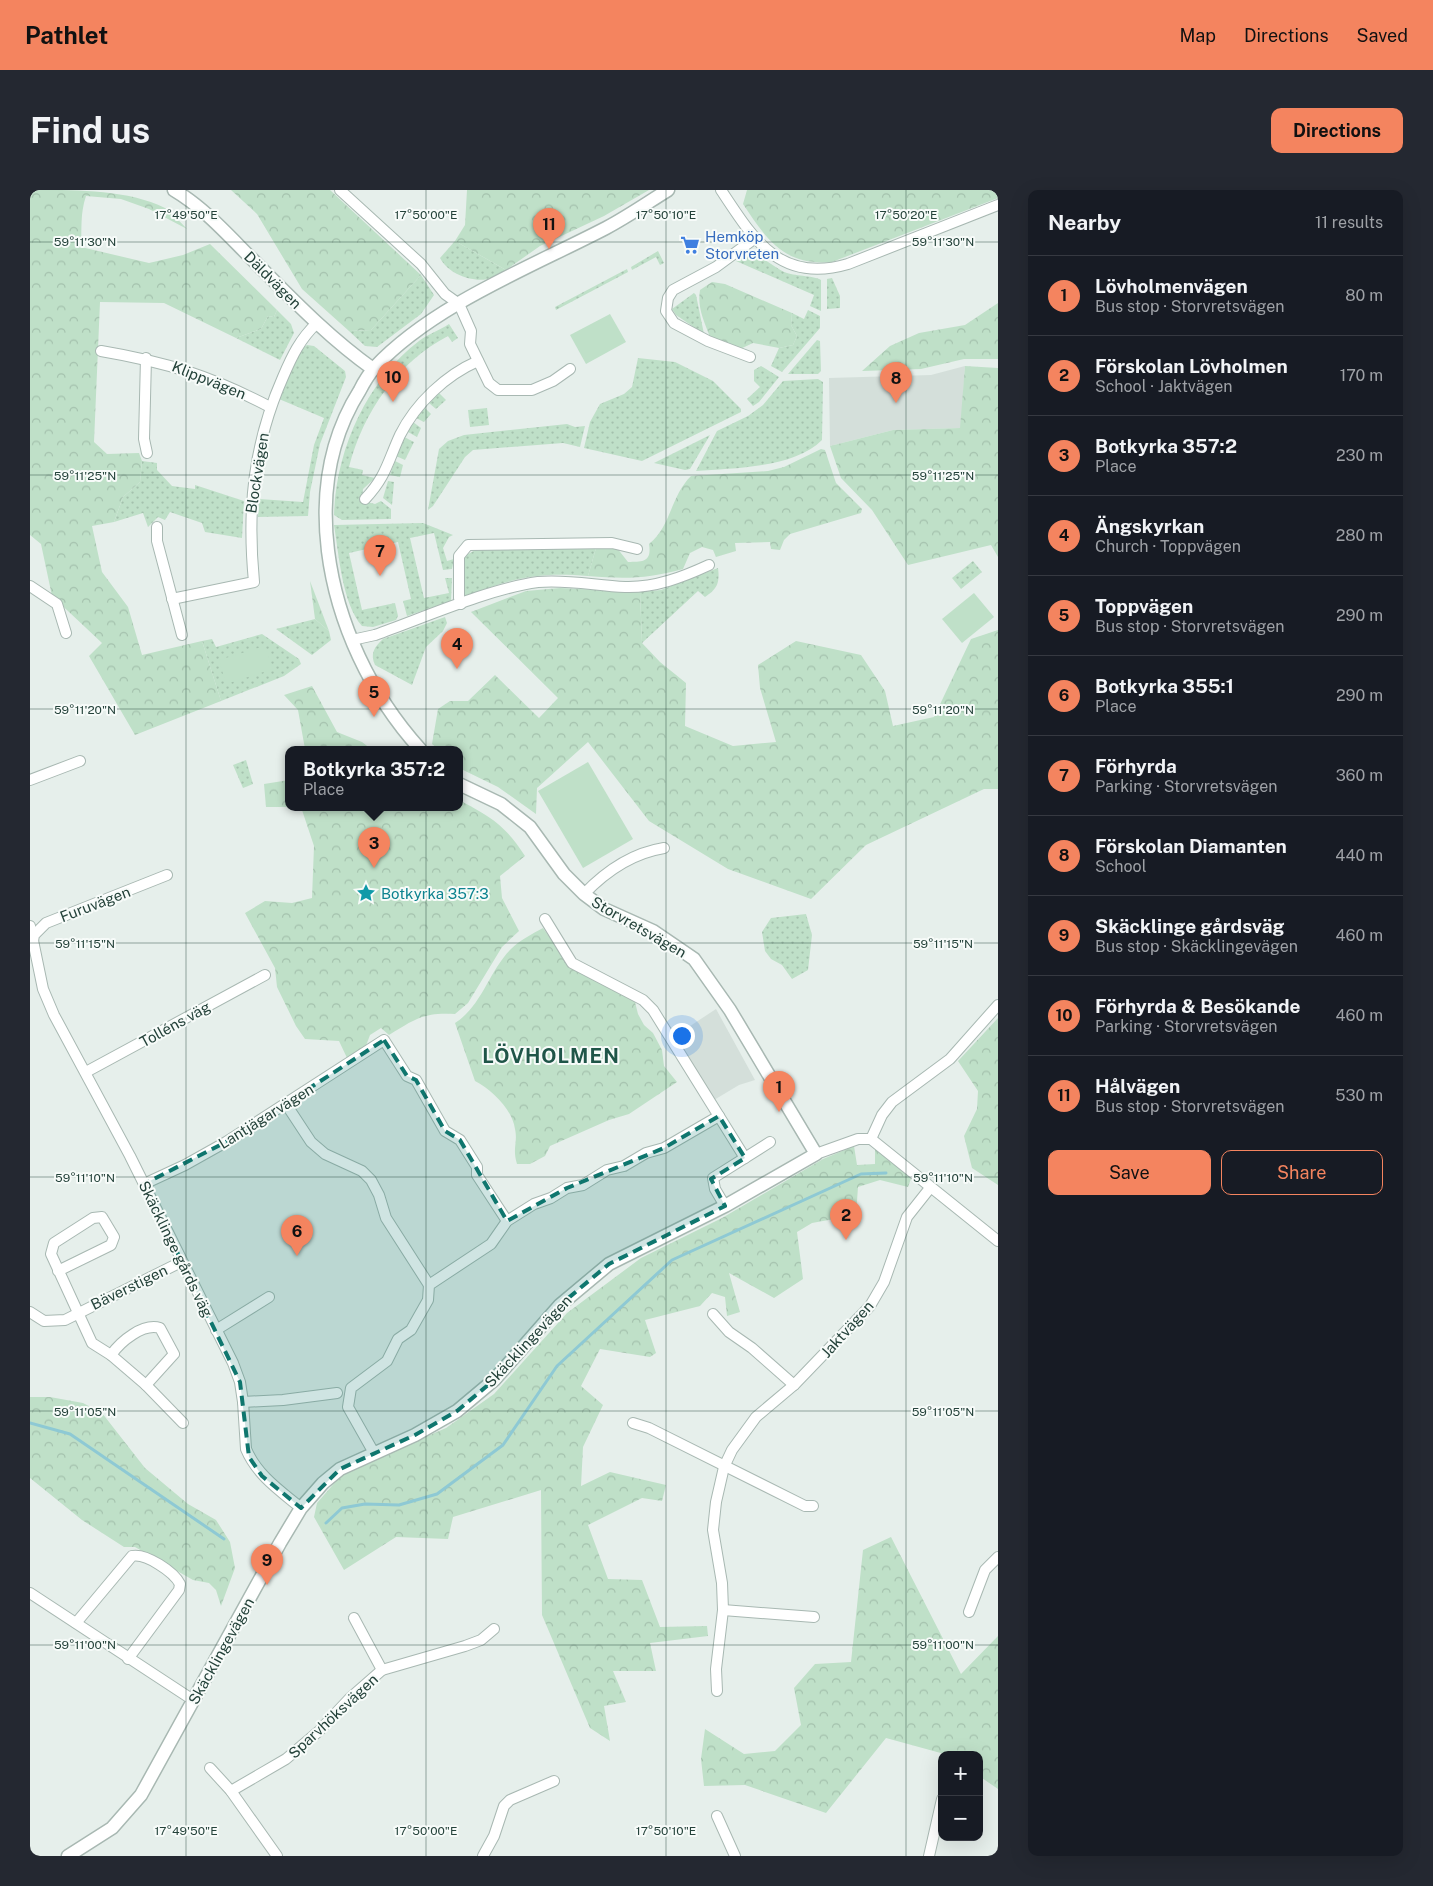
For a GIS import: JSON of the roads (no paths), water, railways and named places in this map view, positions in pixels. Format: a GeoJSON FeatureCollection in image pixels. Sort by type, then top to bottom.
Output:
{"type":"FeatureCollection","features":[{"type":"Feature","properties":{"kind":"street","name":"Däldvägen"},"geometry":{"type":"LineString","coordinates":[[174,190],[188,199],[220,227],[317,323],[373,369]]}},
{"type":"Feature","properties":{"kind":"street"},"geometry":{"type":"LineString","coordinates":[[418,746],[393,715],[371,680],[352,640],[333,581],[324,521],[325,500],[327,476],[344,420],[373,369],[426,324],[459,304],[609,227],[668,190]]}},
{"type":"Feature","properties":{"kind":"street"},"geometry":{"type":"LineString","coordinates":[[721,190],[754,239],[772,256],[787,264],[808,268],[830,268],[848,264],[998,205]]}},
{"type":"Feature","properties":{"kind":"street"},"geometry":{"type":"LineString","coordinates":[[343,191],[421,264],[445,294],[459,304],[471,331],[470,344],[489,383],[498,390],[532,390],[553,381],[570,369]]}},
{"type":"Feature","properties":{"kind":"street"},"geometry":{"type":"LineString","coordinates":[[750,357],[708,341],[674,323],[666,311],[668,298],[673,290],[716,267],[754,239]]}},
{"type":"Feature","properties":{"kind":"street","name":"Blockvägen"},"geometry":{"type":"LineString","coordinates":[[172,599],[254,582],[250,521],[256,459],[270,407],[299,342],[317,323]]}},
{"type":"Feature","properties":{"kind":"street","name":"Klippvägen"},"geometry":{"type":"LineString","coordinates":[[101,351],[146,358],[201,374],[270,407]]}},
{"type":"Feature","properties":{"kind":"street"},"geometry":{"type":"LineString","coordinates":[[146,358],[144,422],[147,452]]}},
{"type":"Feature","properties":{"kind":"street"},"geometry":{"type":"LineString","coordinates":[[365,499],[379,484],[402,432],[423,402],[453,376],[478,361]]}},
{"type":"Feature","properties":{"kind":"street"},"geometry":{"type":"LineString","coordinates":[[157,527],[157,541],[182,635]]}},
{"type":"Feature","properties":{"kind":"street"},"geometry":{"type":"LineString","coordinates":[[461,604],[459,598],[459,556],[468,544],[612,543],[637,549]]}},
{"type":"Feature","properties":{"kind":"street"},"geometry":{"type":"LineString","coordinates":[[352,640],[375,635],[511,588],[551,581],[627,587],[652,585],[668,582],[709,565]]}},
{"type":"Feature","properties":{"kind":"street"},"geometry":{"type":"LineString","coordinates":[[30,586],[60,608],[66,633]]}},
{"type":"Feature","properties":{"kind":"street"},"geometry":{"type":"LineString","coordinates":[[30,780],[80,761]]}},
{"type":"Feature","properties":{"kind":"street","name":"Storvretsvägen"},"geometry":{"type":"LineString","coordinates":[[463,786],[501,804],[530,828],[564,874],[584,894],[604,909],[668,940],[694,959],[730,1010],[816,1154]]}},
{"type":"Feature","properties":{"kind":"street"},"geometry":{"type":"LineString","coordinates":[[584,894],[597,880],[638,854],[664,848]]}},
{"type":"Feature","properties":{"kind":"street","name":"Furuvägen"},"geometry":{"type":"LineString","coordinates":[[33,942],[34,935],[46,923],[167,875]]}},
{"type":"Feature","properties":{"kind":"street"},"geometry":{"type":"LineString","coordinates":[[545,919],[572,963],[642,1000],[653,1010],[745,1158]]}},
{"type":"Feature","properties":{"kind":"street","name":"Skäcklinge gårds väg"},"geometry":{"type":"LineString","coordinates":[[30,926],[48,1001],[144,1184],[240,1382],[246,1449],[253,1464],[262,1476],[300,1508]]}},
{"type":"Feature","properties":{"kind":"street","name":"Tolléns väg"},"geometry":{"type":"LineString","coordinates":[[86,1072],[265,975]]}},
{"type":"Feature","properties":{"kind":"street"},"geometry":{"type":"LineString","coordinates":[[998,1005],[950,1058],[892,1102],[870,1138],[998,1241]]}},
{"type":"Feature","properties":{"kind":"street","name":"Lantjägarvägen"},"geometry":{"type":"LineString","coordinates":[[144,1184],[218,1147],[384,1040],[407,1076],[416,1080],[444,1131],[460,1140],[477,1167],[477,1174],[506,1221]]}},
{"type":"Feature","properties":{"kind":"street"},"geometry":{"type":"LineString","coordinates":[[286,1104],[311,1142],[325,1154],[362,1171],[371,1180],[379,1195],[386,1218],[429,1285],[428,1300],[411,1330],[398,1339],[387,1361],[351,1388],[348,1407],[374,1453]]}},
{"type":"Feature","properties":{"kind":"street"},"geometry":{"type":"LineString","coordinates":[[429,1285],[491,1244],[506,1221],[567,1188],[583,1185],[607,1170],[624,1166],[646,1153],[664,1148],[720,1116]]}},
{"type":"Feature","properties":{"kind":"street","name":"Skäcklingevägen"},"geometry":{"type":"LineString","coordinates":[[68,1856],[112,1828],[132,1806],[151,1779],[300,1508],[323,1483],[340,1469],[435,1424],[475,1396],[502,1372],[560,1305],[609,1264],[725,1206],[816,1154],[858,1139],[870,1138]]}},
{"type":"Feature","properties":{"kind":"street"},"geometry":{"type":"LineString","coordinates":[[725,1206],[714,1189],[713,1178],[770,1142]]}},
{"type":"Feature","properties":{"kind":"street","name":"Jaktvägen"},"geometry":{"type":"LineString","coordinates":[[717,1691],[716,1668],[723,1610],[722,1583],[713,1530],[716,1502],[724,1467],[746,1428],[794,1385],[846,1332],[877,1296],[903,1226],[913,1207],[930,1188]]}},
{"type":"Feature","properties":{"kind":"street","name":"Bäverstigen"},"geometry":{"type":"LineString","coordinates":[[58,1271],[111,1245],[114,1237],[102,1217],[93,1218],[52,1245],[50,1254],[77,1313],[92,1343],[111,1355],[146,1385],[183,1423]]}},
{"type":"Feature","properties":{"kind":"street","name":"Bäverstigen"},"geometry":{"type":"LineString","coordinates":[[30,1312],[38,1319],[52,1322],[64,1320],[181,1262]]}},
{"type":"Feature","properties":{"kind":"street"},"geometry":{"type":"LineString","coordinates":[[216,1330],[269,1297]]}},
{"type":"Feature","properties":{"kind":"street"},"geometry":{"type":"LineString","coordinates":[[713,1314],[728,1332],[752,1348],[794,1385]]}},
{"type":"Feature","properties":{"kind":"street"},"geometry":{"type":"LineString","coordinates":[[111,1355],[121,1342],[135,1334],[154,1326],[160,1328],[174,1354],[146,1385]]}},
{"type":"Feature","properties":{"kind":"street"},"geometry":{"type":"LineString","coordinates":[[243,1402],[283,1400],[337,1393]]}},
{"type":"Feature","properties":{"kind":"street"},"geometry":{"type":"LineString","coordinates":[[633,1423],[649,1428],[805,1506],[814,1506]]}},
{"type":"Feature","properties":{"kind":"street"},"geometry":{"type":"LineString","coordinates":[[76,1623],[132,1556],[144,1557],[171,1574],[180,1584],[179,1590],[128,1659]]}},
{"type":"Feature","properties":{"kind":"street"},"geometry":{"type":"LineString","coordinates":[[969,1612],[985,1570],[998,1557]]}},
{"type":"Feature","properties":{"kind":"street"},"geometry":{"type":"LineString","coordinates":[[30,1593],[193,1700]]}},
{"type":"Feature","properties":{"kind":"street"},"geometry":{"type":"LineString","coordinates":[[723,1610],[814,1618]]}},
{"type":"Feature","properties":{"kind":"street","name":"Sparvhöksvägen"},"geometry":{"type":"LineString","coordinates":[[354,1618],[382,1670]]}},
{"type":"Feature","properties":{"kind":"street","name":"Sparvhöksvägen"},"geometry":{"type":"LineString","coordinates":[[231,1791],[286,1759],[319,1731],[350,1698],[382,1670],[465,1646],[481,1640],[494,1629]]}},
{"type":"Feature","properties":{"kind":"street"},"geometry":{"type":"LineString","coordinates":[[210,1768],[231,1791],[277,1856]]}},
{"type":"Feature","properties":{"kind":"street"},"geometry":{"type":"LineString","coordinates":[[484,1856],[494,1836],[500,1813],[510,1800],[554,1781]]}},
{"type":"Feature","properties":{"kind":"street"},"geometry":{"type":"LineString","coordinates":[[717,1816],[735,1856]]}},
{"type":"Feature","properties":{"kind":"street"},"geometry":{"type":"LineString","coordinates":[[929,1856],[938,1817]]}},
{"type":"Feature","properties":{"kind":"waterway"},"geometry":{"type":"LineString","coordinates":[[326,1523],[342,1508],[365,1504],[399,1505],[437,1494],[503,1445],[557,1366],[672,1260],[861,1174],[886,1173]]}},
{"type":"Feature","properties":{"kind":"waterway"},"geometry":{"type":"LineString","coordinates":[[30,1423],[70,1434],[224,1539]]}},
{"type":"Feature","properties":{"kind":"place","name":"Hemköp Storvreten"},"geometry":{"type":"Point","coordinates":[690,245]}},
{"type":"Feature","properties":{"kind":"place","name":"Hålvägen"},"geometry":{"type":"Point","coordinates":[549,249]}},
{"type":"Feature","properties":{"kind":"place","name":"Förhyrda & Besökande"},"geometry":{"type":"Point","coordinates":[393,402]}},
{"type":"Feature","properties":{"kind":"place","name":"Förskolan Diamanten"},"geometry":{"type":"Point","coordinates":[896,403]}},
{"type":"Feature","properties":{"kind":"place","name":"Förhyrda"},"geometry":{"type":"Point","coordinates":[380,576]}},
{"type":"Feature","properties":{"kind":"place","name":"Ängskyrkan"},"geometry":{"type":"Point","coordinates":[457,669]}},
{"type":"Feature","properties":{"kind":"place","name":"Toppvägen"},"geometry":{"type":"Point","coordinates":[374,717]}},
{"type":"Feature","properties":{"kind":"place","name":"Botkyrka 357:2"},"geometry":{"type":"Point","coordinates":[374,868]}},
{"type":"Feature","properties":{"kind":"place","name":"Botkyrka 357:3"},"geometry":{"type":"Point","coordinates":[366,893]}},
{"type":"Feature","properties":{"kind":"place","name":"Lövholmenvägen"},"geometry":{"type":"Point","coordinates":[779,1112]}},
{"type":"Feature","properties":{"kind":"place","name":"Förskolan Lövholmen"},"geometry":{"type":"Point","coordinates":[846,1240]}},
{"type":"Feature","properties":{"kind":"place","name":"Botkyrka 355:1"},"geometry":{"type":"Point","coordinates":[297,1256]}},
{"type":"Feature","properties":{"kind":"place","name":"Skäcklinge gårdsväg"},"geometry":{"type":"Point","coordinates":[267,1585]}},
{"type":"Feature","properties":{"kind":"district","name":"LÖVHOLMEN"},"geometry":{"type":"Point","coordinates":[551,1056]}}]}
